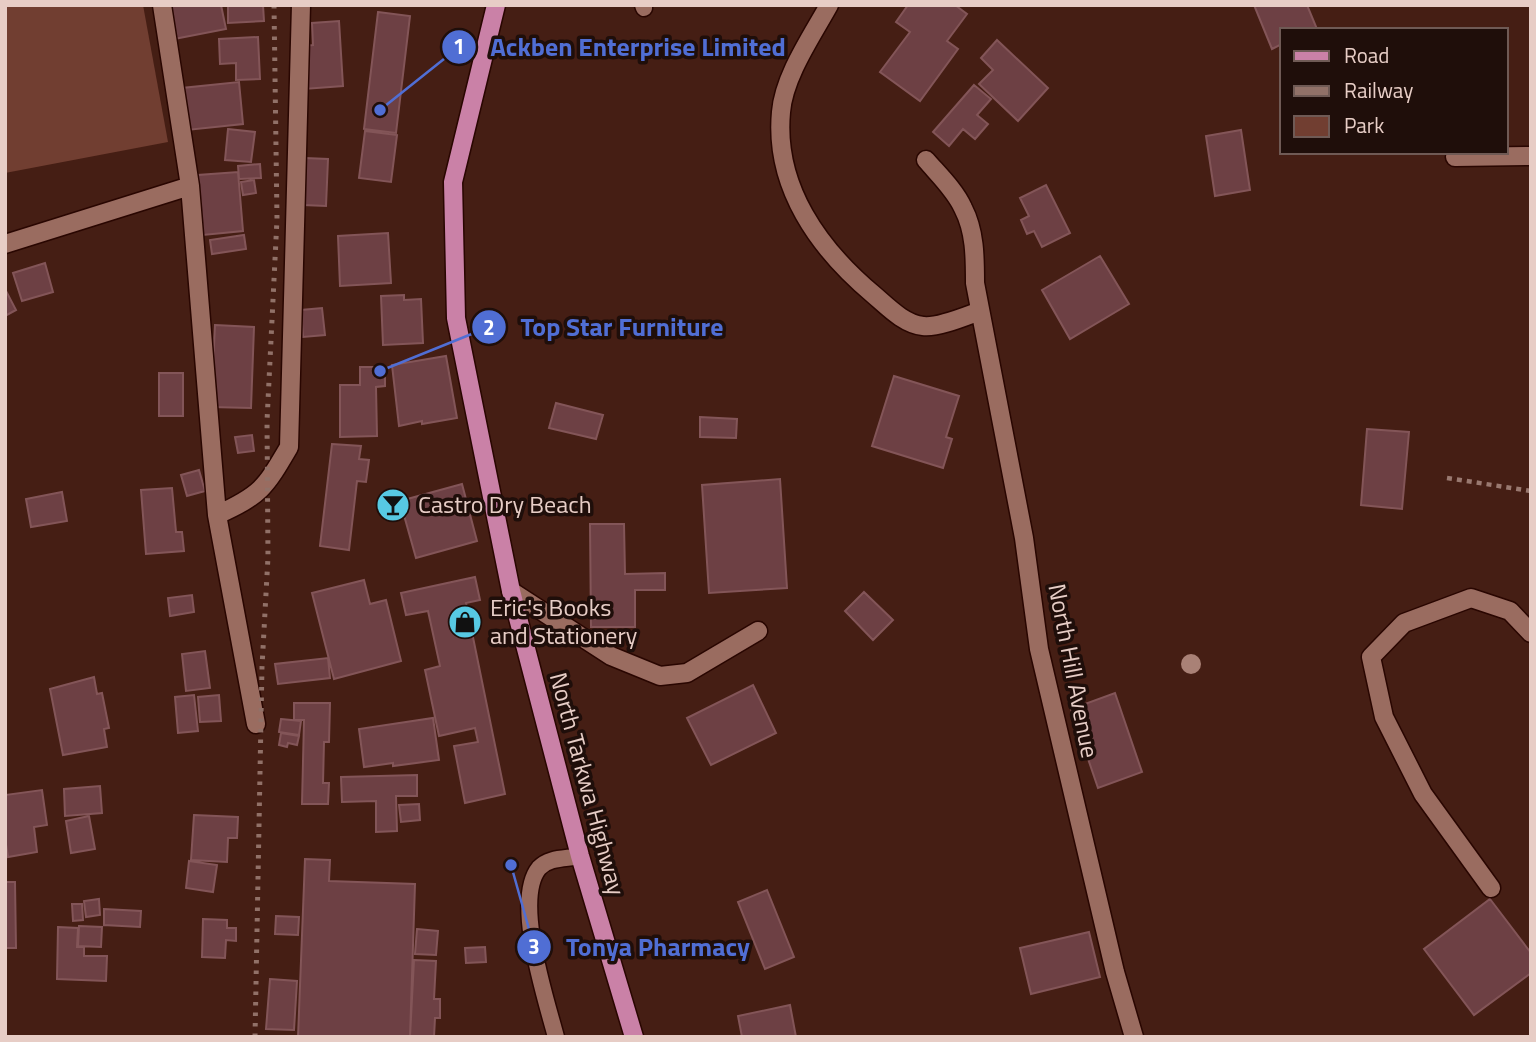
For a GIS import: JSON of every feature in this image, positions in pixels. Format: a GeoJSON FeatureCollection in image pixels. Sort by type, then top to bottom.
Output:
{"type":"FeatureCollection","features":[{"type":"Feature","properties":{"kind":"main road","name":"North Tarkwa Highway"},"geometry":{"type":"LineString","coordinates":[[496,5],[453,182],[456,318],[511,591],[580,856],[634,1037]]}},
{"type":"Feature","properties":{"kind":"street"},"geometry":{"type":"LineString","coordinates":[[162,5],[191,187],[217,515],[256,724]]}},
{"type":"Feature","properties":{"kind":"street"},"geometry":{"type":"LineString","coordinates":[[217,515],[245,502],[267,485],[289,447],[301,5]]}},
{"type":"Feature","properties":{"kind":"street"},"geometry":{"type":"LineString","coordinates":[[829,5],[796,63],[781,110],[781,154],[796,201],[815,233],[853,277],[900,317],[924,326],[951,321],[980,311]]}},
{"type":"Feature","properties":{"kind":"street"},"geometry":{"type":"LineString","coordinates":[[1455,157],[1531,156]]}},
{"type":"Feature","properties":{"kind":"street","name":"North Hill Avenue"},"geometry":{"type":"LineString","coordinates":[[926,159],[962,205],[971,228],[980,311],[1008,444],[1039,649],[1112,959],[1134,1037]]}},
{"type":"Feature","properties":{"kind":"street"},"geometry":{"type":"LineString","coordinates":[[5,244],[191,187]]}},
{"type":"Feature","properties":{"kind":"street"},"geometry":{"type":"LineString","coordinates":[[511,591],[611,656],[660,676],[687,673],[758,631]]}},
{"type":"Feature","properties":{"kind":"street"},"geometry":{"type":"LineString","coordinates":[[1491,888],[1423,794],[1384,717],[1371,657],[1404,623],[1471,598],[1510,611],[1531,633]]}},
{"type":"Feature","properties":{"kind":"lane"},"geometry":{"type":"LineString","coordinates":[[556,1037],[542,985],[528,914],[530,886],[540,867],[552,860],[580,856]]}},
{"type":"Feature","properties":{"kind":"path"},"geometry":{"type":"LineString","coordinates":[[1447,478],[1531,491]]}},
{"type":"Feature","properties":{"kind":"green space"},"geometry":{"type":"Polygon","coordinates":[[[5,5],[143,5],[168,142],[5,173],[5,5]]]}},
{"type":"Feature","properties":{"kind":"building"},"geometry":{"type":"Polygon","coordinates":[[[168,5],[221,5],[226,29],[174,39],[168,5]]]}},
{"type":"Feature","properties":{"kind":"building"},"geometry":{"type":"Polygon","coordinates":[[[228,5],[263,5],[264,21],[228,23],[228,5]]]}},
{"type":"Feature","properties":{"kind":"building"},"geometry":{"type":"Polygon","coordinates":[[[908,5],[955,5],[967,14],[947,41],[958,49],[920,101],[880,72],[910,32],[896,22],[908,5]]]}},
{"type":"Feature","properties":{"kind":"building"},"geometry":{"type":"Polygon","coordinates":[[[1254,5],[1307,5],[1317,28],[1280,28],[1280,45],[1272,49],[1254,5]]]}},
{"type":"Feature","properties":{"kind":"building"},"geometry":{"type":"Polygon","coordinates":[[[378,12],[410,16],[396,133],[364,129],[378,12]]]}},
{"type":"Feature","properties":{"kind":"building"},"geometry":{"type":"Polygon","coordinates":[[[339,21],[343,86],[304,89],[302,46],[313,45],[312,23],[339,21]]]}},
{"type":"Feature","properties":{"kind":"building"},"geometry":{"type":"Polygon","coordinates":[[[258,37],[260,79],[236,80],[236,63],[220,64],[219,39],[258,37]]]}},
{"type":"Feature","properties":{"kind":"building"},"geometry":{"type":"Polygon","coordinates":[[[997,40],[1048,88],[1018,121],[979,84],[993,70],[981,58],[997,40]]]}},
{"type":"Feature","properties":{"kind":"building"},"geometry":{"type":"Polygon","coordinates":[[[239,82],[243,124],[187,130],[182,88],[239,82]]]}},
{"type":"Feature","properties":{"kind":"building"},"geometry":{"type":"Polygon","coordinates":[[[974,85],[991,99],[977,115],[988,124],[975,139],[963,129],[949,146],[933,132],[974,85]]]}},
{"type":"Feature","properties":{"kind":"building"},"geometry":{"type":"Polygon","coordinates":[[[228,129],[255,132],[251,162],[225,160],[228,129]]]}},
{"type":"Feature","properties":{"kind":"building"},"geometry":{"type":"Polygon","coordinates":[[[1241,130],[1250,190],[1215,196],[1206,136],[1241,130]]]}},
{"type":"Feature","properties":{"kind":"building"},"geometry":{"type":"Polygon","coordinates":[[[365,131],[397,135],[391,182],[359,178],[365,131]]]}},
{"type":"Feature","properties":{"kind":"building"},"geometry":{"type":"Polygon","coordinates":[[[305,158],[328,159],[326,206],[303,205],[305,158]]]}},
{"type":"Feature","properties":{"kind":"building"},"geometry":{"type":"Polygon","coordinates":[[[260,164],[261,178],[239,179],[238,166],[260,164]]]}},
{"type":"Feature","properties":{"kind":"building"},"geometry":{"type":"Polygon","coordinates":[[[238,172],[243,231],[203,235],[198,175],[238,172]]]}},
{"type":"Feature","properties":{"kind":"building"},"geometry":{"type":"Polygon","coordinates":[[[254,180],[256,193],[243,195],[241,182],[254,180]]]}},
{"type":"Feature","properties":{"kind":"building"},"geometry":{"type":"Polygon","coordinates":[[[1046,185],[1070,233],[1042,247],[1034,231],[1027,234],[1021,220],[1029,216],[1020,198],[1046,185]]]}},
{"type":"Feature","properties":{"kind":"building"},"geometry":{"type":"Polygon","coordinates":[[[388,233],[391,283],[340,286],[338,236],[388,233]]]}},
{"type":"Feature","properties":{"kind":"building"},"geometry":{"type":"Polygon","coordinates":[[[244,235],[246,249],[212,254],[210,240],[244,235]]]}},
{"type":"Feature","properties":{"kind":"building"},"geometry":{"type":"Polygon","coordinates":[[[1100,256],[1129,304],[1070,339],[1042,290],[1100,256]]]}},
{"type":"Feature","properties":{"kind":"building"},"geometry":{"type":"Polygon","coordinates":[[[45,263],[53,292],[22,301],[13,273],[45,263]]]}},
{"type":"Feature","properties":{"kind":"building"},"geometry":{"type":"Polygon","coordinates":[[[5,289],[16,310],[5,316],[5,289]]]}},
{"type":"Feature","properties":{"kind":"building"},"geometry":{"type":"Polygon","coordinates":[[[404,295],[404,300],[421,299],[423,343],[383,345],[381,296],[404,295]]]}},
{"type":"Feature","properties":{"kind":"building"},"geometry":{"type":"Polygon","coordinates":[[[322,308],[325,335],[303,337],[301,310],[322,308]]]}},
{"type":"Feature","properties":{"kind":"building"},"geometry":{"type":"Polygon","coordinates":[[[215,325],[254,327],[251,408],[211,407],[215,325]]]}},
{"type":"Feature","properties":{"kind":"building"},"geometry":{"type":"Polygon","coordinates":[[[446,356],[457,418],[399,426],[392,365],[446,356]]]}},
{"type":"Feature","properties":{"kind":"building"},"geometry":{"type":"Polygon","coordinates":[[[360,367],[385,367],[385,386],[376,387],[377,436],[340,437],[340,385],[360,385],[360,367]]]}},
{"type":"Feature","properties":{"kind":"building"},"geometry":{"type":"Polygon","coordinates":[[[159,373],[183,373],[183,416],[159,416],[159,373]]]}},
{"type":"Feature","properties":{"kind":"building"},"geometry":{"type":"Polygon","coordinates":[[[894,376],[959,396],[946,437],[952,439],[943,468],[872,446],[894,376]]]}},
{"type":"Feature","properties":{"kind":"building"},"geometry":{"type":"Polygon","coordinates":[[[556,403],[603,415],[596,439],[549,428],[556,403]]]}},
{"type":"Feature","properties":{"kind":"building"},"geometry":{"type":"Polygon","coordinates":[[[700,417],[737,419],[736,438],[700,437],[700,417]]]}},
{"type":"Feature","properties":{"kind":"building"},"geometry":{"type":"Polygon","coordinates":[[[1367,429],[1409,432],[1402,509],[1361,505],[1367,429]]]}},
{"type":"Feature","properties":{"kind":"building"},"geometry":{"type":"Polygon","coordinates":[[[252,435],[254,451],[238,453],[235,437],[252,435]]]}},
{"type":"Feature","properties":{"kind":"building"},"geometry":{"type":"Polygon","coordinates":[[[332,444],[361,446],[359,459],[369,460],[366,482],[357,481],[349,550],[320,546],[332,444]]]}},
{"type":"Feature","properties":{"kind":"building"},"geometry":{"type":"Polygon","coordinates":[[[199,470],[205,491],[187,496],[181,475],[199,470]]]}},
{"type":"Feature","properties":{"kind":"building"},"geometry":{"type":"Polygon","coordinates":[[[780,479],[787,588],[709,593],[702,485],[780,479]]]}},
{"type":"Feature","properties":{"kind":"building"},"geometry":{"type":"Polygon","coordinates":[[[462,484],[477,541],[416,558],[400,501],[462,484]]]}},
{"type":"Feature","properties":{"kind":"building"},"geometry":{"type":"Polygon","coordinates":[[[172,488],[176,532],[182,532],[184,551],[146,554],[141,490],[172,488]]]}},
{"type":"Feature","properties":{"kind":"building"},"geometry":{"type":"Polygon","coordinates":[[[62,492],[67,521],[31,527],[26,499],[62,492]]]}},
{"type":"Feature","properties":{"kind":"building"},"geometry":{"type":"Polygon","coordinates":[[[590,524],[624,524],[625,574],[665,573],[665,590],[635,590],[635,627],[591,627],[590,524]]]}},
{"type":"Feature","properties":{"kind":"building"},"geometry":{"type":"Polygon","coordinates":[[[475,577],[480,600],[466,603],[505,794],[465,803],[454,746],[478,742],[475,728],[439,736],[425,670],[440,666],[428,611],[406,615],[401,593],[475,577]]]}},
{"type":"Feature","properties":{"kind":"building"},"geometry":{"type":"Polygon","coordinates":[[[364,580],[370,604],[386,600],[401,661],[334,679],[312,593],[364,580]]]}},
{"type":"Feature","properties":{"kind":"building"},"geometry":{"type":"Polygon","coordinates":[[[864,592],[893,620],[873,640],[845,611],[864,592]]]}},
{"type":"Feature","properties":{"kind":"building"},"geometry":{"type":"Polygon","coordinates":[[[192,595],[194,612],[170,616],[168,598],[192,595]]]}},
{"type":"Feature","properties":{"kind":"building"},"geometry":{"type":"Polygon","coordinates":[[[205,651],[210,688],[186,691],[182,654],[205,651]]]}},
{"type":"Feature","properties":{"kind":"building"},"geometry":{"type":"Polygon","coordinates":[[[328,658],[330,678],[278,684],[275,664],[328,658]]]}},
{"type":"Feature","properties":{"kind":"building"},"geometry":{"type":"Polygon","coordinates":[[[94,677],[97,694],[102,693],[109,728],[104,729],[107,747],[63,755],[50,689],[94,677]]]}},
{"type":"Feature","properties":{"kind":"building"},"geometry":{"type":"Polygon","coordinates":[[[753,685],[776,733],[711,765],[687,718],[753,685]]]}},
{"type":"Feature","properties":{"kind":"building"},"geometry":{"type":"Polygon","coordinates":[[[1115,693],[1142,772],[1098,788],[1071,709],[1115,693]]]}},
{"type":"Feature","properties":{"kind":"building"},"geometry":{"type":"Polygon","coordinates":[[[194,695],[198,731],[178,733],[175,697],[194,695]]]}},
{"type":"Feature","properties":{"kind":"building"},"geometry":{"type":"Polygon","coordinates":[[[219,695],[221,721],[200,722],[198,697],[219,695]]]}},
{"type":"Feature","properties":{"kind":"building"},"geometry":{"type":"Polygon","coordinates":[[[294,703],[330,703],[329,742],[324,742],[323,783],[329,783],[328,804],[302,804],[304,720],[294,720],[294,703]]]}},
{"type":"Feature","properties":{"kind":"building"},"geometry":{"type":"Polygon","coordinates":[[[433,718],[439,760],[364,767],[359,729],[433,718]]]}},
{"type":"Feature","properties":{"kind":"building"},"geometry":{"type":"Polygon","coordinates":[[[281,719],[301,721],[299,735],[279,732],[281,719]]]}},
{"type":"Feature","properties":{"kind":"building"},"geometry":{"type":"Polygon","coordinates":[[[281,733],[299,736],[297,745],[279,745],[281,733]]]}},
{"type":"Feature","properties":{"kind":"building"},"geometry":{"type":"Polygon","coordinates":[[[417,775],[417,796],[396,796],[397,831],[376,832],[376,801],[342,802],[341,777],[417,775]]]}},
{"type":"Feature","properties":{"kind":"building"},"geometry":{"type":"Polygon","coordinates":[[[100,786],[102,813],[65,816],[64,789],[100,786]]]}},
{"type":"Feature","properties":{"kind":"building"},"geometry":{"type":"Polygon","coordinates":[[[42,790],[47,825],[34,827],[37,852],[8,857],[5,795],[42,790]]]}},
{"type":"Feature","properties":{"kind":"building"},"geometry":{"type":"Polygon","coordinates":[[[419,804],[420,820],[401,822],[399,805],[419,804]]]}},
{"type":"Feature","properties":{"kind":"building"},"geometry":{"type":"Polygon","coordinates":[[[194,815],[238,817],[237,838],[228,838],[227,862],[191,860],[194,815]]]}},
{"type":"Feature","properties":{"kind":"building"},"geometry":{"type":"Polygon","coordinates":[[[89,816],[95,849],[71,853],[66,821],[89,816]]]}},
{"type":"Feature","properties":{"kind":"building"},"geometry":{"type":"Polygon","coordinates":[[[305,859],[330,860],[329,881],[415,884],[410,1037],[298,1037],[305,859]]]}},
{"type":"Feature","properties":{"kind":"building"},"geometry":{"type":"Polygon","coordinates":[[[189,861],[217,865],[213,892],[186,888],[189,861]]]}},
{"type":"Feature","properties":{"kind":"building"},"geometry":{"type":"Polygon","coordinates":[[[5,882],[15,882],[16,948],[5,948],[5,882]]]}},
{"type":"Feature","properties":{"kind":"building"},"geometry":{"type":"Polygon","coordinates":[[[767,890],[794,957],[765,969],[738,902],[767,890]]]}},
{"type":"Feature","properties":{"kind":"building"},"geometry":{"type":"Polygon","coordinates":[[[99,899],[100,915],[86,917],[84,901],[99,899]]]}},
{"type":"Feature","properties":{"kind":"building"},"geometry":{"type":"Polygon","coordinates":[[[1490,899],[1531,953],[1531,973],[1474,1015],[1424,949],[1490,899]]]}},
{"type":"Feature","properties":{"kind":"building"},"geometry":{"type":"Polygon","coordinates":[[[72,904],[82,904],[83,920],[73,921],[72,904]]]}},
{"type":"Feature","properties":{"kind":"building"},"geometry":{"type":"Polygon","coordinates":[[[104,909],[141,911],[140,927],[104,925],[104,909]]]}},
{"type":"Feature","properties":{"kind":"building"},"geometry":{"type":"Polygon","coordinates":[[[276,916],[299,917],[298,935],[275,934],[276,916]]]}},
{"type":"Feature","properties":{"kind":"building"},"geometry":{"type":"Polygon","coordinates":[[[203,919],[227,920],[227,928],[236,928],[236,941],[226,940],[225,958],[202,957],[203,919]]]}},
{"type":"Feature","properties":{"kind":"building"},"geometry":{"type":"Polygon","coordinates":[[[79,926],[102,927],[101,947],[78,946],[79,926]]]}},
{"type":"Feature","properties":{"kind":"building"},"geometry":{"type":"Polygon","coordinates":[[[58,927],[78,928],[77,947],[84,947],[84,956],[107,956],[106,981],[57,979],[58,927]]]}},
{"type":"Feature","properties":{"kind":"building"},"geometry":{"type":"Polygon","coordinates":[[[417,929],[438,931],[436,955],[415,954],[417,929]]]}},
{"type":"Feature","properties":{"kind":"building"},"geometry":{"type":"Polygon","coordinates":[[[1089,932],[1100,977],[1031,994],[1020,948],[1089,932]]]}},
{"type":"Feature","properties":{"kind":"building"},"geometry":{"type":"Polygon","coordinates":[[[485,947],[486,962],[466,963],[465,948],[485,947]]]}},
{"type":"Feature","properties":{"kind":"building"},"geometry":{"type":"Polygon","coordinates":[[[414,960],[436,961],[434,999],[440,999],[440,1018],[435,1018],[434,1037],[410,1037],[414,960]]]}},
{"type":"Feature","properties":{"kind":"building"},"geometry":{"type":"Polygon","coordinates":[[[270,979],[297,981],[294,1030],[266,1029],[270,979]]]}},
{"type":"Feature","properties":{"kind":"building"},"geometry":{"type":"Polygon","coordinates":[[[790,1005],[796,1037],[742,1037],[738,1016],[790,1005]]]}},
{"type":"Feature","properties":{"kind":"railway"},"geometry":{"type":"LineString","coordinates":[[255,1037],[262,667],[268,557],[267,421],[277,219],[274,5]]}},
{"type":"Feature","properties":{"kind":"place","name":"Ackben Enterprise Limited"},"geometry":{"type":"Point","coordinates":[380,110]}},
{"type":"Feature","properties":{"kind":"place","name":"Top Star Furniture"},"geometry":{"type":"Point","coordinates":[380,371]}},
{"type":"Feature","properties":{"kind":"place","name":"Castro Dry Beach"},"geometry":{"type":"Point","coordinates":[393,505]}},
{"type":"Feature","properties":{"kind":"place","name":"Eric's Books and Stationery"},"geometry":{"type":"Point","coordinates":[465,622]}},
{"type":"Feature","properties":{"kind":"place","name":"Tonya Pharmacy"},"geometry":{"type":"Point","coordinates":[511,865]}}]}
